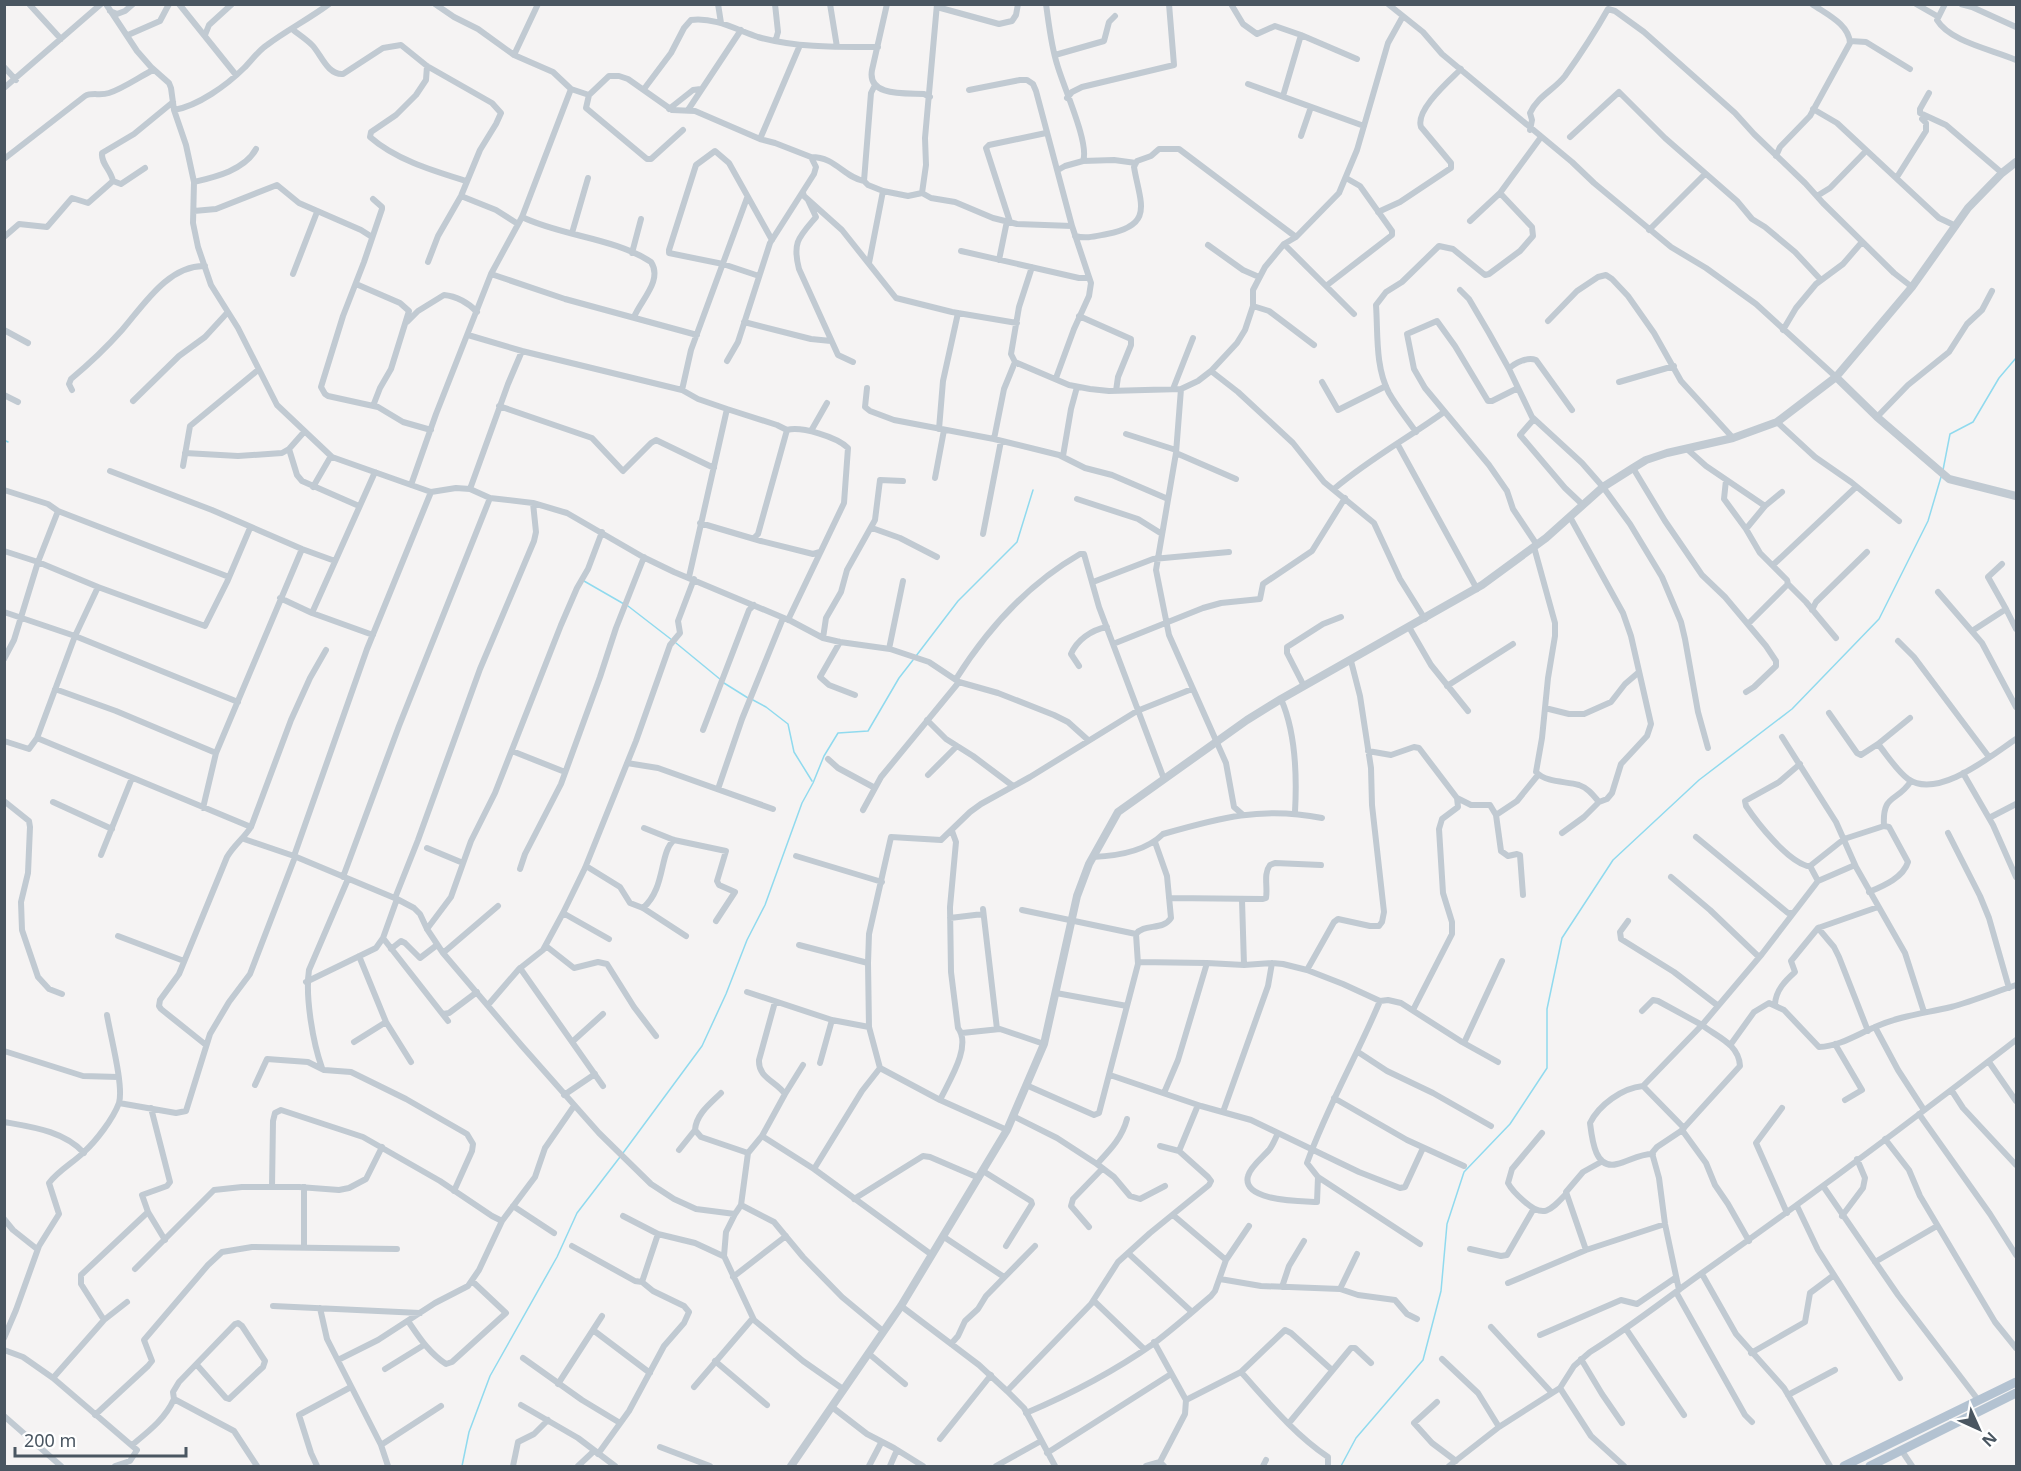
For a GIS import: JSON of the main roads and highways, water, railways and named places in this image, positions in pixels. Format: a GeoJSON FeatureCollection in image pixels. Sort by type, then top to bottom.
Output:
{"type":"FeatureCollection","features":[{"type":"Feature","properties":{"kind":"main road"},"geometry":{"type":"LineString","coordinates":[[1870,1467],[1996,1398],[2016,1382]]}},
{"type":"Feature","properties":{"kind":"main road"},"geometry":{"type":"LineString","coordinates":[[1844,1467],[1979,1401],[2016,1393]]}},
{"type":"Feature","properties":{"kind":"waterway"},"geometry":{"type":"LineString","coordinates":[[1943,470],[1950,434],[1973,422],[1999,378],[2016,358]]}},
{"type":"Feature","properties":{"kind":"waterway"},"geometry":{"type":"LineString","coordinates":[[4,440],[8,442]]}},
{"type":"Feature","properties":{"kind":"waterway"},"geometry":{"type":"LineString","coordinates":[[1341,1466],[1356,1438],[1423,1360],[1441,1291],[1447,1224],[1464,1172],[1510,1124],[1547,1068],[1547,1009],[1562,938],[1613,860],[1699,780],[1792,709],[1879,619],[1928,521],[1941,477]]}},
{"type":"Feature","properties":{"kind":"waterway"},"geometry":{"type":"LineString","coordinates":[[916,656],[958,601],[1017,542],[1033,490]]}},
{"type":"Feature","properties":{"kind":"waterway"},"geometry":{"type":"LineString","coordinates":[[584,581],[624,604]]}},
{"type":"Feature","properties":{"kind":"waterway"},"geometry":{"type":"LineString","coordinates":[[628,606],[672,640]]}},
{"type":"Feature","properties":{"kind":"waterway"},"geometry":{"type":"LineString","coordinates":[[676,643],[721,680]]}},
{"type":"Feature","properties":{"kind":"waterway"},"geometry":{"type":"LineString","coordinates":[[623,1153],[702,1046],[747,940],[765,905],[802,803],[824,756],[838,733],[868,731],[899,678],[913,660]]}},
{"type":"Feature","properties":{"kind":"waterway"},"geometry":{"type":"LineString","coordinates":[[724,683],[748,698]]}},
{"type":"Feature","properties":{"kind":"waterway"},"geometry":{"type":"LineString","coordinates":[[753,700],[788,724],[794,752],[812,781]]}},
{"type":"Feature","properties":{"kind":"waterway"},"geometry":{"type":"LineString","coordinates":[[462,1466],[469,1432],[490,1376],[557,1257],[577,1213],[620,1157]]}}]}
